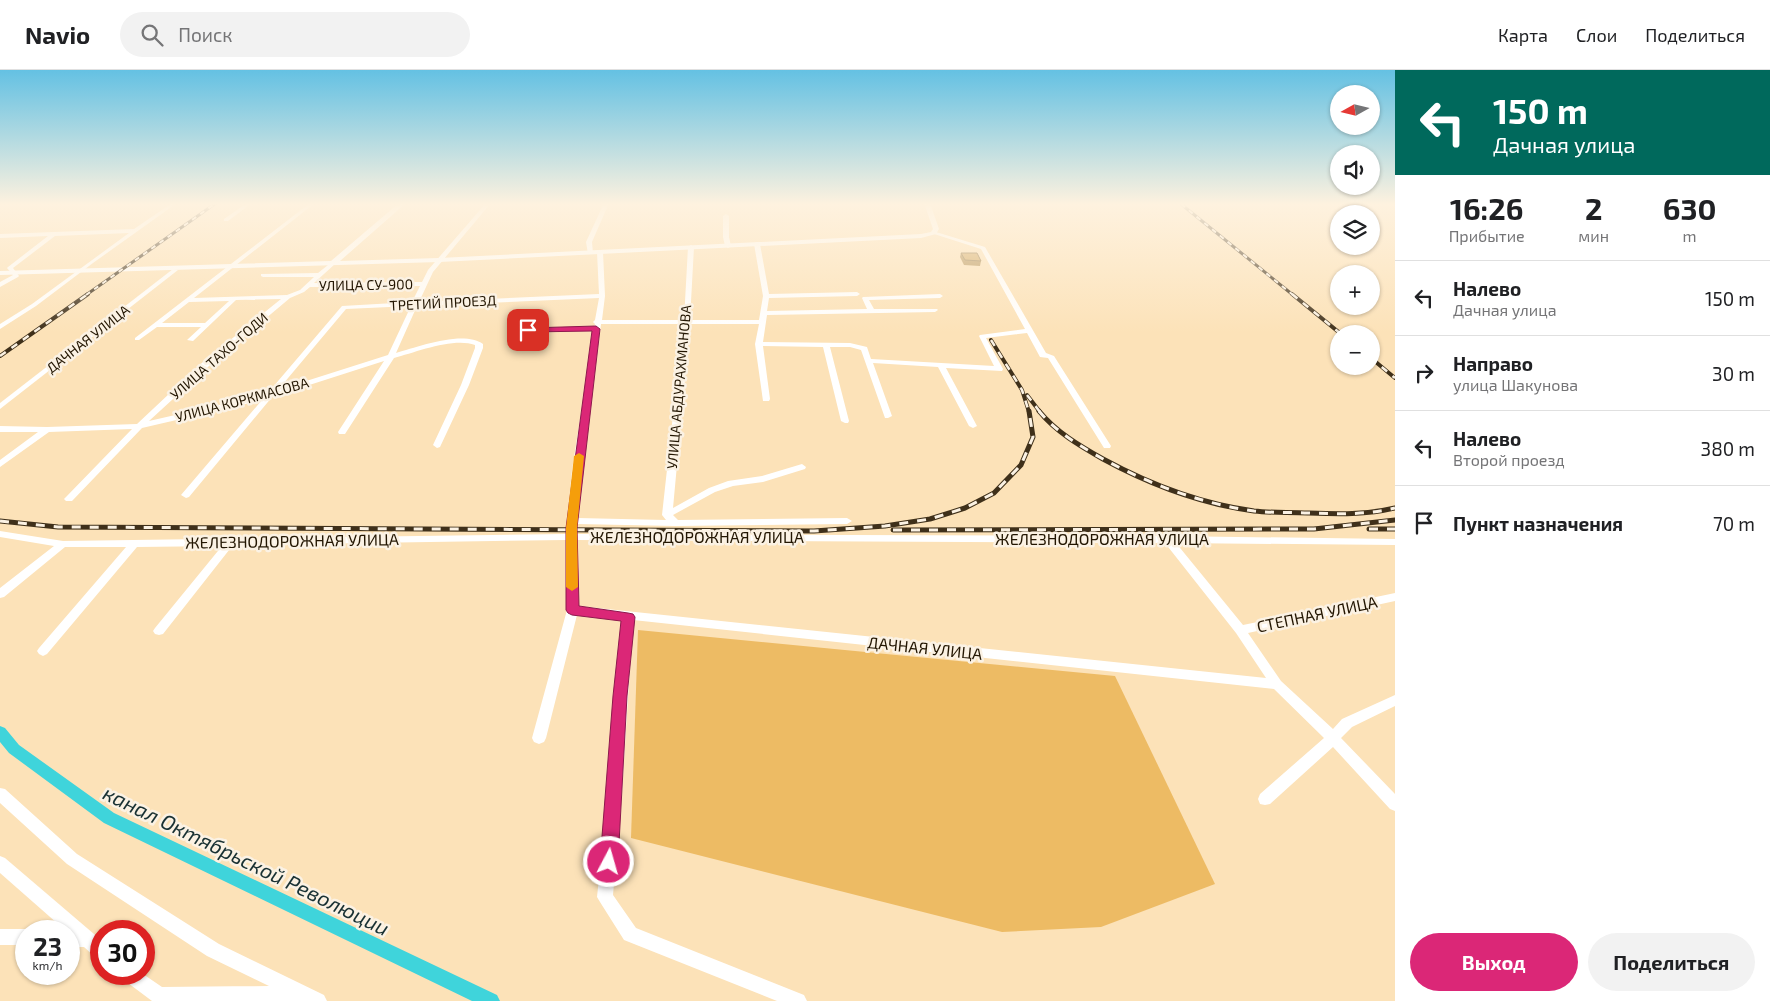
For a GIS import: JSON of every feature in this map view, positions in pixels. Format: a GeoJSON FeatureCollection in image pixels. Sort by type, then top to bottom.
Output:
{"type":"FeatureCollection","features":[{"type":"Feature","properties":{"kind":"street"},"geometry":{"type":"LineString","coordinates":[[0,285],[16,276],[10,268],[38,246]]}},
{"type":"Feature","properties":{"kind":"street"},"geometry":{"type":"LineString","coordinates":[[0,327],[34,305],[113,246]]}},
{"type":"Feature","properties":{"kind":"street"},"geometry":{"type":"LineString","coordinates":[[137,339],[255,246]]}},
{"type":"Feature","properties":{"kind":"street"},"geometry":{"type":"LineString","coordinates":[[333,263],[352,246]]}},
{"type":"Feature","properties":{"kind":"street"},"geometry":{"type":"LineString","coordinates":[[342,432],[391,356],[424,284],[438,260],[450,246]]}},
{"type":"Feature","properties":{"kind":"street"},"geometry":{"type":"LineString","coordinates":[[589,246],[590,253]]}},
{"type":"Feature","properties":{"kind":"street"},"geometry":{"type":"LineString","coordinates":[[0,273],[438,260],[711,246]]}},
{"type":"Feature","properties":{"kind":"street"},"geometry":{"type":"LineString","coordinates":[[757,246],[766,296],[759,344],[766,399]]}},
{"type":"Feature","properties":{"kind":"street"},"geometry":{"type":"LineString","coordinates":[[978,246],[983,248],[1043,356],[1050,356],[1107,446]]}},
{"type":"Feature","properties":{"kind":"street","name":"УЛИЦА АБДУРАХМАНОВА"},"geometry":{"type":"LineString","coordinates":[[667,515],[686,322],[691,247]]}},
{"type":"Feature","properties":{"kind":"street"},"geometry":{"type":"LineString","coordinates":[[539,738],[572,610],[573,521],[577,470],[596,325],[602,296],[600,252]]}},
{"type":"Feature","properties":{"kind":"street","name":"УЛИЦА ТАХО-ГОДИ"},"geometry":{"type":"LineString","coordinates":[[69,499],[139,426],[206,364],[288,297],[302,291],[333,263]]}},
{"type":"Feature","properties":{"kind":"street","name":"ДАЧНАЯ УЛИЦА"},"geometry":{"type":"LineString","coordinates":[[0,407],[175,270]]}},
{"type":"Feature","properties":{"kind":"street"},"geometry":{"type":"LineString","coordinates":[[263,275],[320,275]]}},
{"type":"Feature","properties":{"kind":"street","name":"УЛИЦА СУ-900"},"geometry":{"type":"LineString","coordinates":[[308,286],[424,284]]}},
{"type":"Feature","properties":{"kind":"street"},"geometry":{"type":"LineString","coordinates":[[766,296],[857,294]]}},
{"type":"Feature","properties":{"kind":"street","name":"ТРЕТИЙ ПРОЕЗД"},"geometry":{"type":"LineString","coordinates":[[268,396],[344,308],[602,296]]}},
{"type":"Feature","properties":{"kind":"street"},"geometry":{"type":"LineString","coordinates":[[872,312],[865,298],[940,296]]}},
{"type":"Feature","properties":{"kind":"street"},"geometry":{"type":"LineString","coordinates":[[188,300],[288,297]]}},
{"type":"Feature","properties":{"kind":"street"},"geometry":{"type":"LineString","coordinates":[[191,340],[234,299]]}},
{"type":"Feature","properties":{"kind":"street"},"geometry":{"type":"LineString","coordinates":[[764,313],[935,310]]}},
{"type":"Feature","properties":{"kind":"street"},"geometry":{"type":"LineString","coordinates":[[510,330],[686,322],[763,322]]}},
{"type":"Feature","properties":{"kind":"street"},"geometry":{"type":"LineString","coordinates":[[154,325],[207,325]]}},
{"type":"Feature","properties":{"kind":"street"},"geometry":{"type":"LineString","coordinates":[[869,362],[999,369],[982,336],[1029,331]]}},
{"type":"Feature","properties":{"kind":"street","name":"УЛИЦА КОРКМАСОВА"},"geometry":{"type":"LineString","coordinates":[[0,429],[47,430],[139,426],[268,396],[391,356],[453,341],[471,341],[479,344],[479,348],[465,385],[437,445]]}},
{"type":"Feature","properties":{"kind":"street"},"geometry":{"type":"LineString","coordinates":[[759,344],[861,347],[864,349],[888,416]]}},
{"type":"Feature","properties":{"kind":"street"},"geometry":{"type":"LineString","coordinates":[[826,346],[845,421]]}},
{"type":"Feature","properties":{"kind":"street"},"geometry":{"type":"LineString","coordinates":[[941,366],[973,426]]}},
{"type":"Feature","properties":{"kind":"street"},"geometry":{"type":"LineString","coordinates":[[186,495],[268,396]]}},
{"type":"Feature","properties":{"kind":"street"},"geometry":{"type":"LineString","coordinates":[[0,464],[47,430]]}},
{"type":"Feature","properties":{"kind":"street"},"geometry":{"type":"LineString","coordinates":[[676,523],[667,515],[712,490],[731,483],[763,479],[802,467]]}},
{"type":"Feature","properties":{"kind":"street"},"geometry":{"type":"LineString","coordinates":[[573,521],[676,523],[847,521]]}},
{"type":"Feature","properties":{"kind":"street","name":"ЖЕЛЕЗНОДОРОЖНАЯ УЛИЦА"},"geometry":{"type":"LineString","coordinates":[[0,534],[63,544],[572,537],[1167,539],[1395,542]]}},
{"type":"Feature","properties":{"kind":"street"},"geometry":{"type":"LineString","coordinates":[[1167,539],[1240,630],[1277,684],[1333,738],[1395,804]]}},
{"type":"Feature","properties":{"kind":"street"},"geometry":{"type":"LineString","coordinates":[[159,631],[231,541]]}},
{"type":"Feature","properties":{"kind":"street"},"geometry":{"type":"LineString","coordinates":[[0,594],[63,544]]}},
{"type":"Feature","properties":{"kind":"street"},"geometry":{"type":"LineString","coordinates":[[42,651],[134,544]]}},
{"type":"Feature","properties":{"kind":"street","name":"СТЕПНАЯ УЛИЦА"},"geometry":{"type":"LineString","coordinates":[[1240,630],[1395,597]]}},
{"type":"Feature","properties":{"kind":"street","name":"ДАЧНАЯ УЛИЦА"},"geometry":{"type":"LineString","coordinates":[[572,610],[1277,684]]}},
{"type":"Feature","properties":{"kind":"street"},"geometry":{"type":"LineString","coordinates":[[628,617],[620,696],[611,845],[605,897],[630,934],[798,1001]]}},
{"type":"Feature","properties":{"kind":"street"},"geometry":{"type":"LineString","coordinates":[[1265,799],[1347,723],[1395,700]]}},
{"type":"Feature","properties":{"kind":"street"},"geometry":{"type":"LineString","coordinates":[[0,794],[72,859],[213,950],[311,998]]}},
{"type":"Feature","properties":{"kind":"street"},"geometry":{"type":"LineString","coordinates":[[0,863],[90,942]]}},
{"type":"Feature","properties":{"kind":"street"},"geometry":{"type":"LineString","coordinates":[[0,937],[15,938]]}},
{"type":"Feature","properties":{"kind":"street"},"geometry":{"type":"LineString","coordinates":[[80,939],[86,939]]}},
{"type":"Feature","properties":{"kind":"street"},"geometry":{"type":"LineString","coordinates":[[143,985],[159,999],[311,998]]}},
{"type":"Feature","properties":{"kind":"shaded area"},"geometry":{"type":"Polygon","coordinates":[[[638,630],[1115,676],[1215,884],[1101,927],[1002,932],[631,838],[638,630]]]}},
{"type":"Feature","properties":{"kind":"building"},"geometry":{"type":"Polygon","coordinates":[[[961,253],[977,253],[981,261],[965,260],[961,253]]]}},
{"type":"Feature","properties":{"kind":"waterway","name":"канал Октябрьской Революции"},"geometry":{"type":"LineString","coordinates":[[0,732],[14,749],[109,818],[491,1001]]}},
{"type":"Feature","properties":{"kind":"railway"},"geometry":{"type":"LineString","coordinates":[[86,295],[155,246]]}},
{"type":"Feature","properties":{"kind":"railway"},"geometry":{"type":"LineString","coordinates":[[1233,246],[1293,295]]}},
{"type":"Feature","properties":{"kind":"railway"},"geometry":{"type":"LineString","coordinates":[[0,356],[88,294]]}},
{"type":"Feature","properties":{"kind":"railway"},"geometry":{"type":"LineString","coordinates":[[1292,294],[1330,325]]}},
{"type":"Feature","properties":{"kind":"railway"},"geometry":{"type":"LineString","coordinates":[[991,340],[1022,390],[1029,412]]}},
{"type":"Feature","properties":{"kind":"railway"},"geometry":{"type":"LineString","coordinates":[[1380,366],[1395,378]]}},
{"type":"Feature","properties":{"kind":"railway"},"geometry":{"type":"LineString","coordinates":[[1027,395],[1040,412]]}},
{"type":"Feature","properties":{"kind":"railway"},"geometry":{"type":"LineString","coordinates":[[0,521],[58,527],[814,531],[885,526],[930,519],[965,508],[994,493],[1021,465],[1033,437],[1029,411]]}},
{"type":"Feature","properties":{"kind":"railway"},"geometry":{"type":"LineString","coordinates":[[1039,411],[1061,432],[1103,459],[1157,485],[1196,498],[1254,511],[1352,514],[1395,508]]}},
{"type":"Feature","properties":{"kind":"railway"},"geometry":{"type":"LineString","coordinates":[[893,530],[1314,529],[1395,520]]}},
{"type":"Feature","properties":{"kind":"railway"},"geometry":{"type":"LineString","coordinates":[[1369,529],[1395,529]]}},
{"type":"Feature","properties":{"kind":"slow traffic"},"geometry":{"type":"LineString","coordinates":[[572,587],[571,528],[579,456]]}},
{"type":"Feature","properties":{"kind":"route"},"geometry":{"type":"LineString","coordinates":[[528,330],[596,329],[571,528],[572,610],[628,617],[620,696],[609,862]]}}]}
